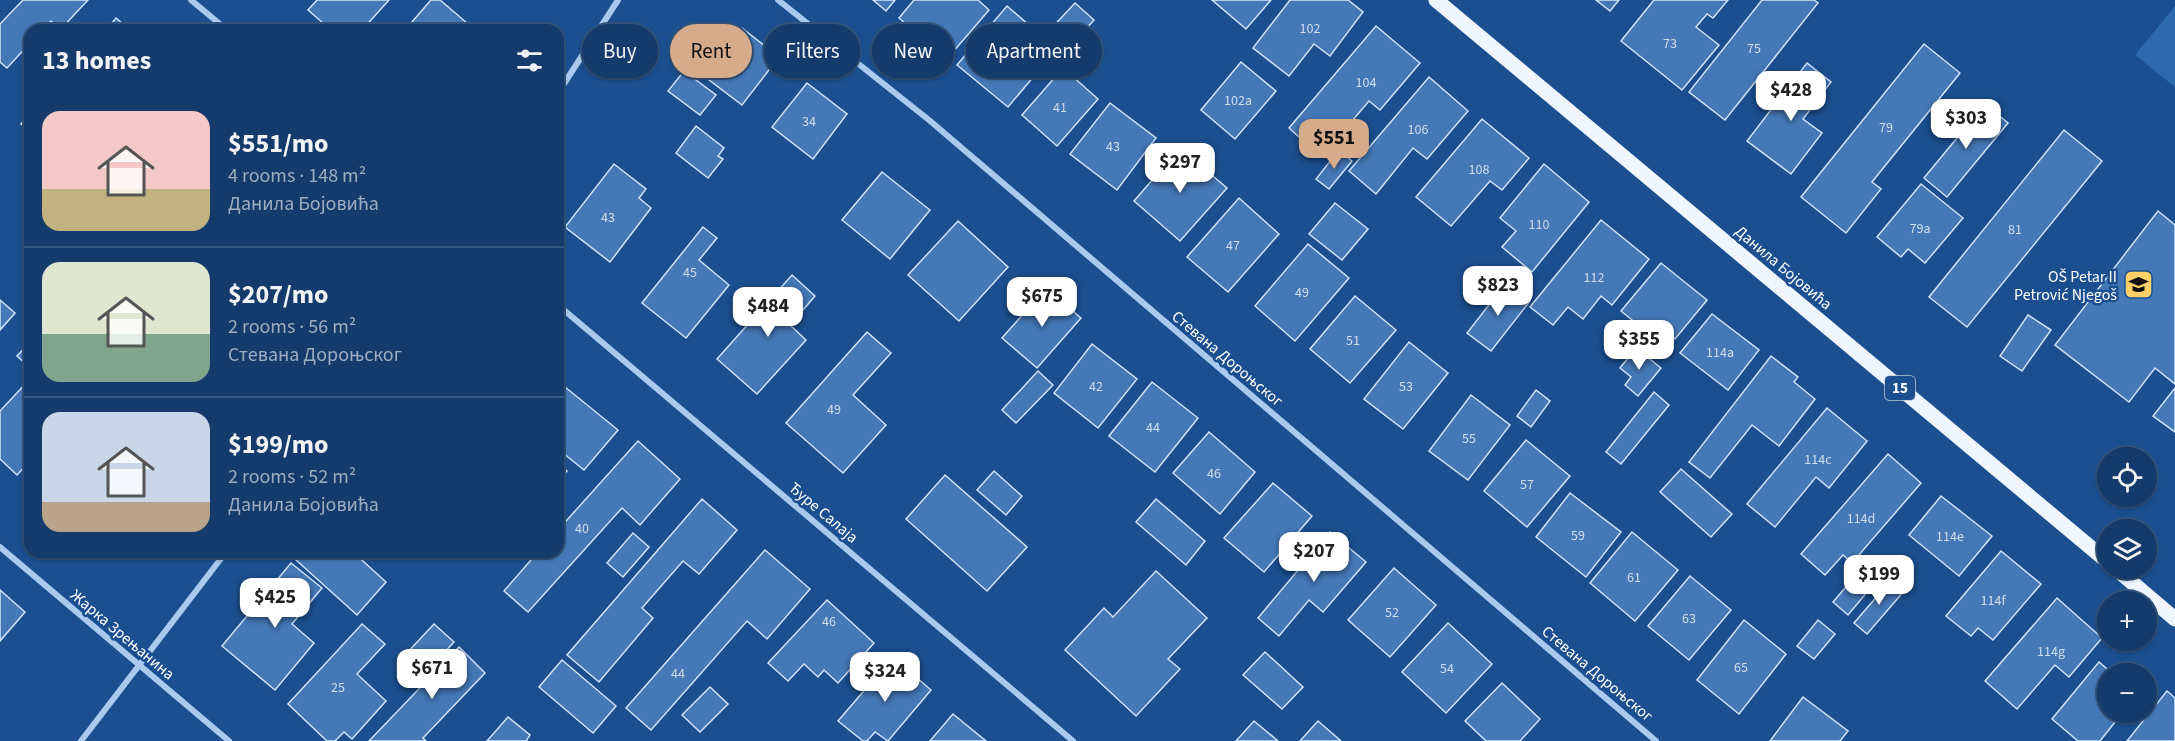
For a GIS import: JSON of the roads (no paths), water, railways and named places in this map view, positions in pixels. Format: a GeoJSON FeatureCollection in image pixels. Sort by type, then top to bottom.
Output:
{"type":"FeatureCollection","features":[{"type":"Feature","properties":{"kind":"main road","name":"Данила Бојовића"},"geometry":{"type":"LineString","coordinates":[[1436,0],[2097,553]]}},
{"type":"Feature","properties":{"kind":"main road"},"geometry":{"type":"LineString","coordinates":[[2128,579],[2175,619]]}},
{"type":"Feature","properties":{"kind":"street"},"geometry":{"type":"LineString","coordinates":[[191,0],[220,24]]}},
{"type":"Feature","properties":{"kind":"street"},"geometry":{"type":"LineString","coordinates":[[564,84],[618,0]]}},
{"type":"Feature","properties":{"kind":"street","name":"Стевана Дороњског"},"geometry":{"type":"LineString","coordinates":[[778,0],[938,128],[1656,741]]}},
{"type":"Feature","properties":{"kind":"street","name":"Ђуре Салаја"},"geometry":{"type":"LineString","coordinates":[[564,309],[1073,741]]}},
{"type":"Feature","properties":{"kind":"street","name":"Жарка Зрењанина"},"geometry":{"type":"LineString","coordinates":[[0,547],[229,741]]}},
{"type":"Feature","properties":{"kind":"street"},"geometry":{"type":"LineString","coordinates":[[81,741],[221,558]]}},
{"type":"Feature","properties":{"kind":"place","name":"OŠ Petar II Petrović Njegoš"},"geometry":{"type":"Point","coordinates":[2138,285]}}]}
